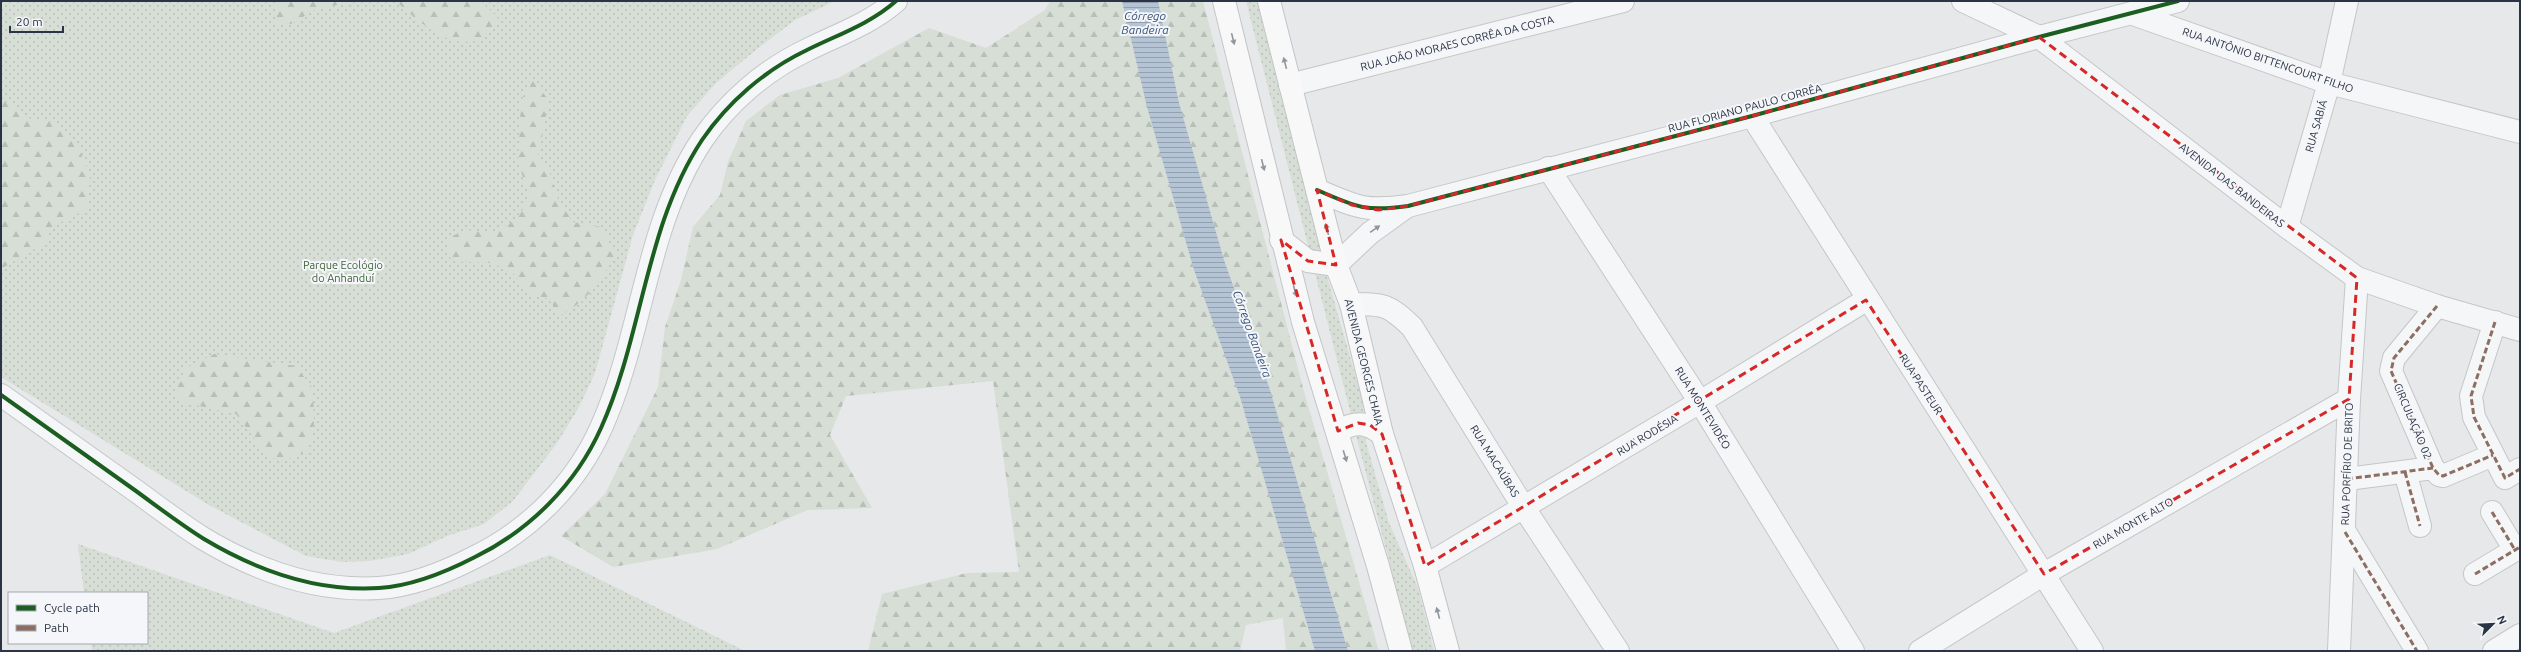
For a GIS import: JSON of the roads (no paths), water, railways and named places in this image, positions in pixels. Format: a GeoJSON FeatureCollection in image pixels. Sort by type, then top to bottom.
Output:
{"type":"FeatureCollection","features":[{"type":"Feature","properties":{"kind":"main road"},"geometry":{"type":"LineString","coordinates":[[1224,1],[1281,240],[1303,322],[1338,431],[1401,651]]}},
{"type":"Feature","properties":{"kind":"main road","name":"AVENIDA GEORGES CHAIA"},"geometry":{"type":"LineString","coordinates":[[1269,1],[1336,265],[1351,304],[1382,434],[1425,566],[1448,651]]}},
{"type":"Feature","properties":{"kind":"main road"},"geometry":{"type":"LineString","coordinates":[[1281,240],[1308,261],[1336,265]]}},
{"type":"Feature","properties":{"kind":"main road"},"geometry":{"type":"LineString","coordinates":[[1338,431],[1358,423],[1370,425],[1382,434]]}},
{"type":"Feature","properties":{"kind":"street"},"geometry":{"type":"LineString","coordinates":[[1,395],[202,538],[246,562],[283,576],[331,586],[379,588],[416,582],[455,567],[489,550],[524,527],[557,496],[584,463],[602,426],[620,374],[655,250],[673,196],[702,141],[729,107],[764,75],[803,52],[884,12],[896,1]]}},
{"type":"Feature","properties":{"kind":"street","name":"RUA JOÃO MORAES CORRÊA DA COSTA"},"geometry":{"type":"LineString","coordinates":[[1290,85],[1624,1]]}},
{"type":"Feature","properties":{"kind":"street","name":"AVENIDA DAS BANDEIRAS"},"geometry":{"type":"LineString","coordinates":[[1963,1],[2039,37],[2286,227],[2357,278],[2437,306],[2520,330]]}},
{"type":"Feature","properties":{"kind":"street","name":"RUA FLORIANO PAULO CORRÊA"},"geometry":{"type":"LineString","coordinates":[[1317,190],[1352,206],[1378,210],[1408,206],[1548,168],[1752,116],[2039,37],[2133,14],[2178,1]]}},
{"type":"Feature","properties":{"kind":"street","name":"RUA SABIÁ"},"geometry":{"type":"LineString","coordinates":[[2286,227],[2329,83],[2347,1]]}},
{"type":"Feature","properties":{"kind":"street","name":"RUA ANTÔNIO BITTENCOURT FILHO"},"geometry":{"type":"LineString","coordinates":[[2133,14],[2329,83],[2520,132]]}},
{"type":"Feature","properties":{"kind":"street","name":"RUA PASTEUR"},"geometry":{"type":"LineString","coordinates":[[1752,116],[1866,300],[2044,574],[2092,651]]}},
{"type":"Feature","properties":{"kind":"street","name":"RUA MONTEVIDÉO"},"geometry":{"type":"LineString","coordinates":[[1548,168],[1700,402],[1853,651]]}},
{"type":"Feature","properties":{"kind":"street"},"geometry":{"type":"LineString","coordinates":[[1336,265],[1370,233],[1408,206]]}},
{"type":"Feature","properties":{"kind":"street","name":"RUA PORFÍRIO DE BRITO"},"geometry":{"type":"LineString","coordinates":[[2339,651],[2345,532],[2349,399],[2357,278]]}},
{"type":"Feature","properties":{"kind":"street","name":"RUA RODÉSIA"},"geometry":{"type":"LineString","coordinates":[[1425,566],[1700,402],[1866,300]]}},
{"type":"Feature","properties":{"kind":"street","name":"RUA MACAÚBAS"},"geometry":{"type":"LineString","coordinates":[[1351,304],[1380,304],[1394,310],[1412,327],[1524,508],[1618,651]]}},
{"type":"Feature","properties":{"kind":"street","name":"CIRCULAÇÃO 02"},"geometry":{"type":"LineString","coordinates":[[2436,472],[2391,366],[2394,358],[2437,306]]}},
{"type":"Feature","properties":{"kind":"street"},"geometry":{"type":"LineString","coordinates":[[2495,322],[2471,396],[2474,417],[2494,455],[2512,473]]}},
{"type":"Feature","properties":{"kind":"street","name":"RUA MONTE ALTO"},"geometry":{"type":"LineString","coordinates":[[1920,651],[2044,574],[2349,399]]}},
{"type":"Feature","properties":{"kind":"street"},"geometry":{"type":"LineString","coordinates":[[2347,479],[2405,472],[2436,472],[2443,476],[2494,455]]}},
{"type":"Feature","properties":{"kind":"street"},"geometry":{"type":"LineString","coordinates":[[2405,472],[2420,526]]}},
{"type":"Feature","properties":{"kind":"street"},"geometry":{"type":"LineString","coordinates":[[2474,574],[2517,548],[2492,512]]}},
{"type":"Feature","properties":{"kind":"street"},"geometry":{"type":"LineString","coordinates":[[2345,532],[2417,651]]}},
{"type":"Feature","properties":{"kind":"street"},"geometry":{"type":"LineString","coordinates":[[2494,651],[2520,635]]}},
{"type":"Feature","properties":{"kind":"water","name":"Córrego Bandeira"},"geometry":{"type":"Polygon","coordinates":[[[1122,1],[1158,1],[1179,103],[1224,260],[1269,387],[1348,651],[1315,651],[1240,397],[1194,270],[1147,107],[1122,1]]]}},
{"type":"Feature","properties":{"kind":"park label","name":"Parque Ecológio do Anhanduí"},"geometry":{"type":"Point","coordinates":[343,271]}}]}
